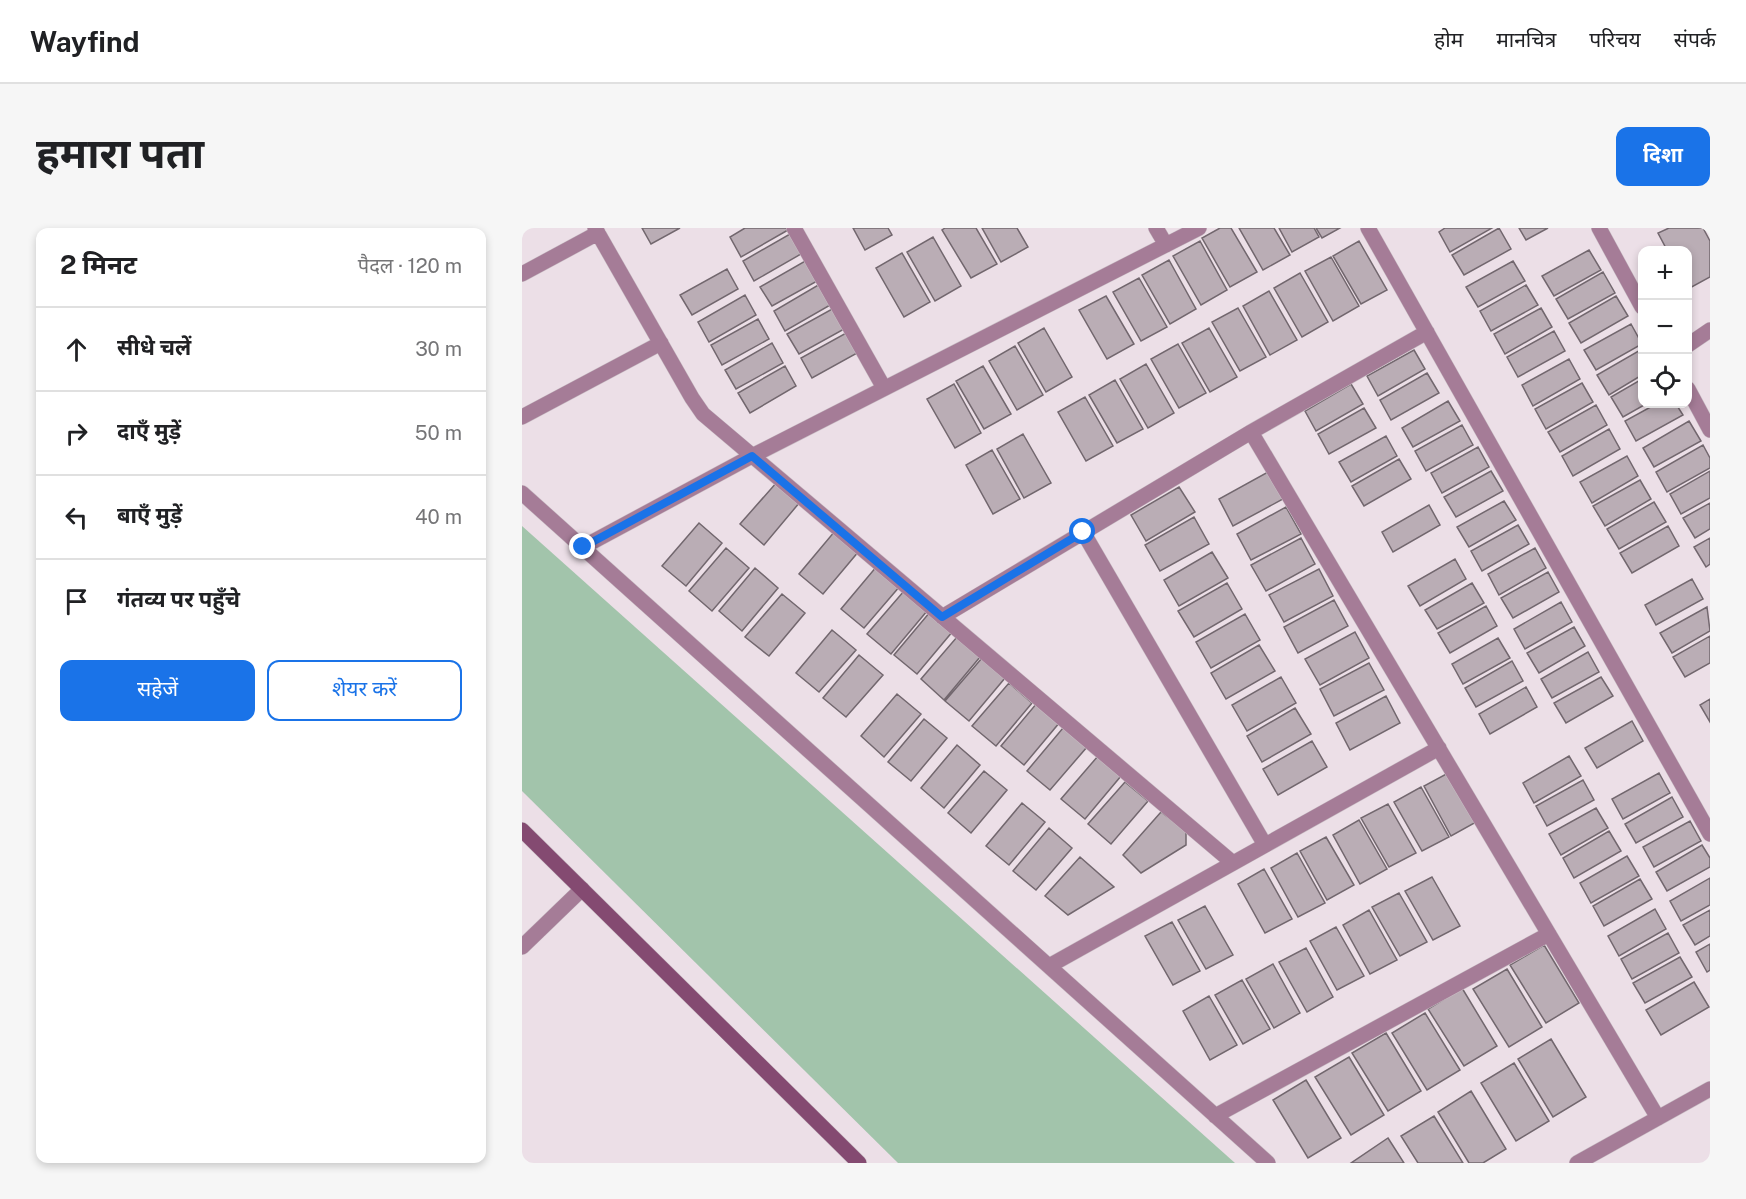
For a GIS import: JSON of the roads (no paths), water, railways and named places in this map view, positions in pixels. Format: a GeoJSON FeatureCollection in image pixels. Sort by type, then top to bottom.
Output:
{"type":"FeatureCollection","features":[{"type":"Feature","properties":{"kind":"street"},"geometry":{"type":"LineString","coordinates":[[794,228],[884,388]]}},
{"type":"Feature","properties":{"kind":"street"},"geometry":{"type":"LineString","coordinates":[[1156,228],[1166,245]]}},
{"type":"Feature","properties":{"kind":"street"},"geometry":{"type":"LineString","coordinates":[[583,547],[752,456],[1199,228]]}},
{"type":"Feature","properties":{"kind":"street"},"geometry":{"type":"LineString","coordinates":[[1368,228],[1710,834]]}},
{"type":"Feature","properties":{"kind":"street"},"geometry":{"type":"LineString","coordinates":[[1599,228],[1638,300]]}},
{"type":"Feature","properties":{"kind":"street"},"geometry":{"type":"LineString","coordinates":[[522,274],[597,231],[703,414],[1233,863]]}},
{"type":"Feature","properties":{"kind":"street"},"geometry":{"type":"LineString","coordinates":[[1692,342],[1710,330]]}},
{"type":"Feature","properties":{"kind":"street"},"geometry":{"type":"LineString","coordinates":[[942,617],[1251,432],[1427,332]]}},
{"type":"Feature","properties":{"kind":"street"},"geometry":{"type":"LineString","coordinates":[[522,417],[661,343]]}},
{"type":"Feature","properties":{"kind":"street"},"geometry":{"type":"LineString","coordinates":[[1692,396],[1710,430]]}},
{"type":"Feature","properties":{"kind":"street"},"geometry":{"type":"LineString","coordinates":[[1251,432],[1658,1118]]}},
{"type":"Feature","properties":{"kind":"street"},"geometry":{"type":"LineString","coordinates":[[522,493],[1268,1163]]}},
{"type":"Feature","properties":{"kind":"street"},"geometry":{"type":"LineString","coordinates":[[1083,532],[1265,845]]}},
{"type":"Feature","properties":{"kind":"street"},"geometry":{"type":"LineString","coordinates":[[1049,966],[1439,748]]}},
{"type":"Feature","properties":{"kind":"street"},"geometry":{"type":"LineString","coordinates":[[522,830],[859,1163]]}},
{"type":"Feature","properties":{"kind":"street"},"geometry":{"type":"LineString","coordinates":[[522,947],[582,889]]}},
{"type":"Feature","properties":{"kind":"street"},"geometry":{"type":"LineString","coordinates":[[1215,1116],[1549,934]]}},
{"type":"Feature","properties":{"kind":"street"},"geometry":{"type":"LineString","coordinates":[[1577,1163],[1710,1089]]}}]}
